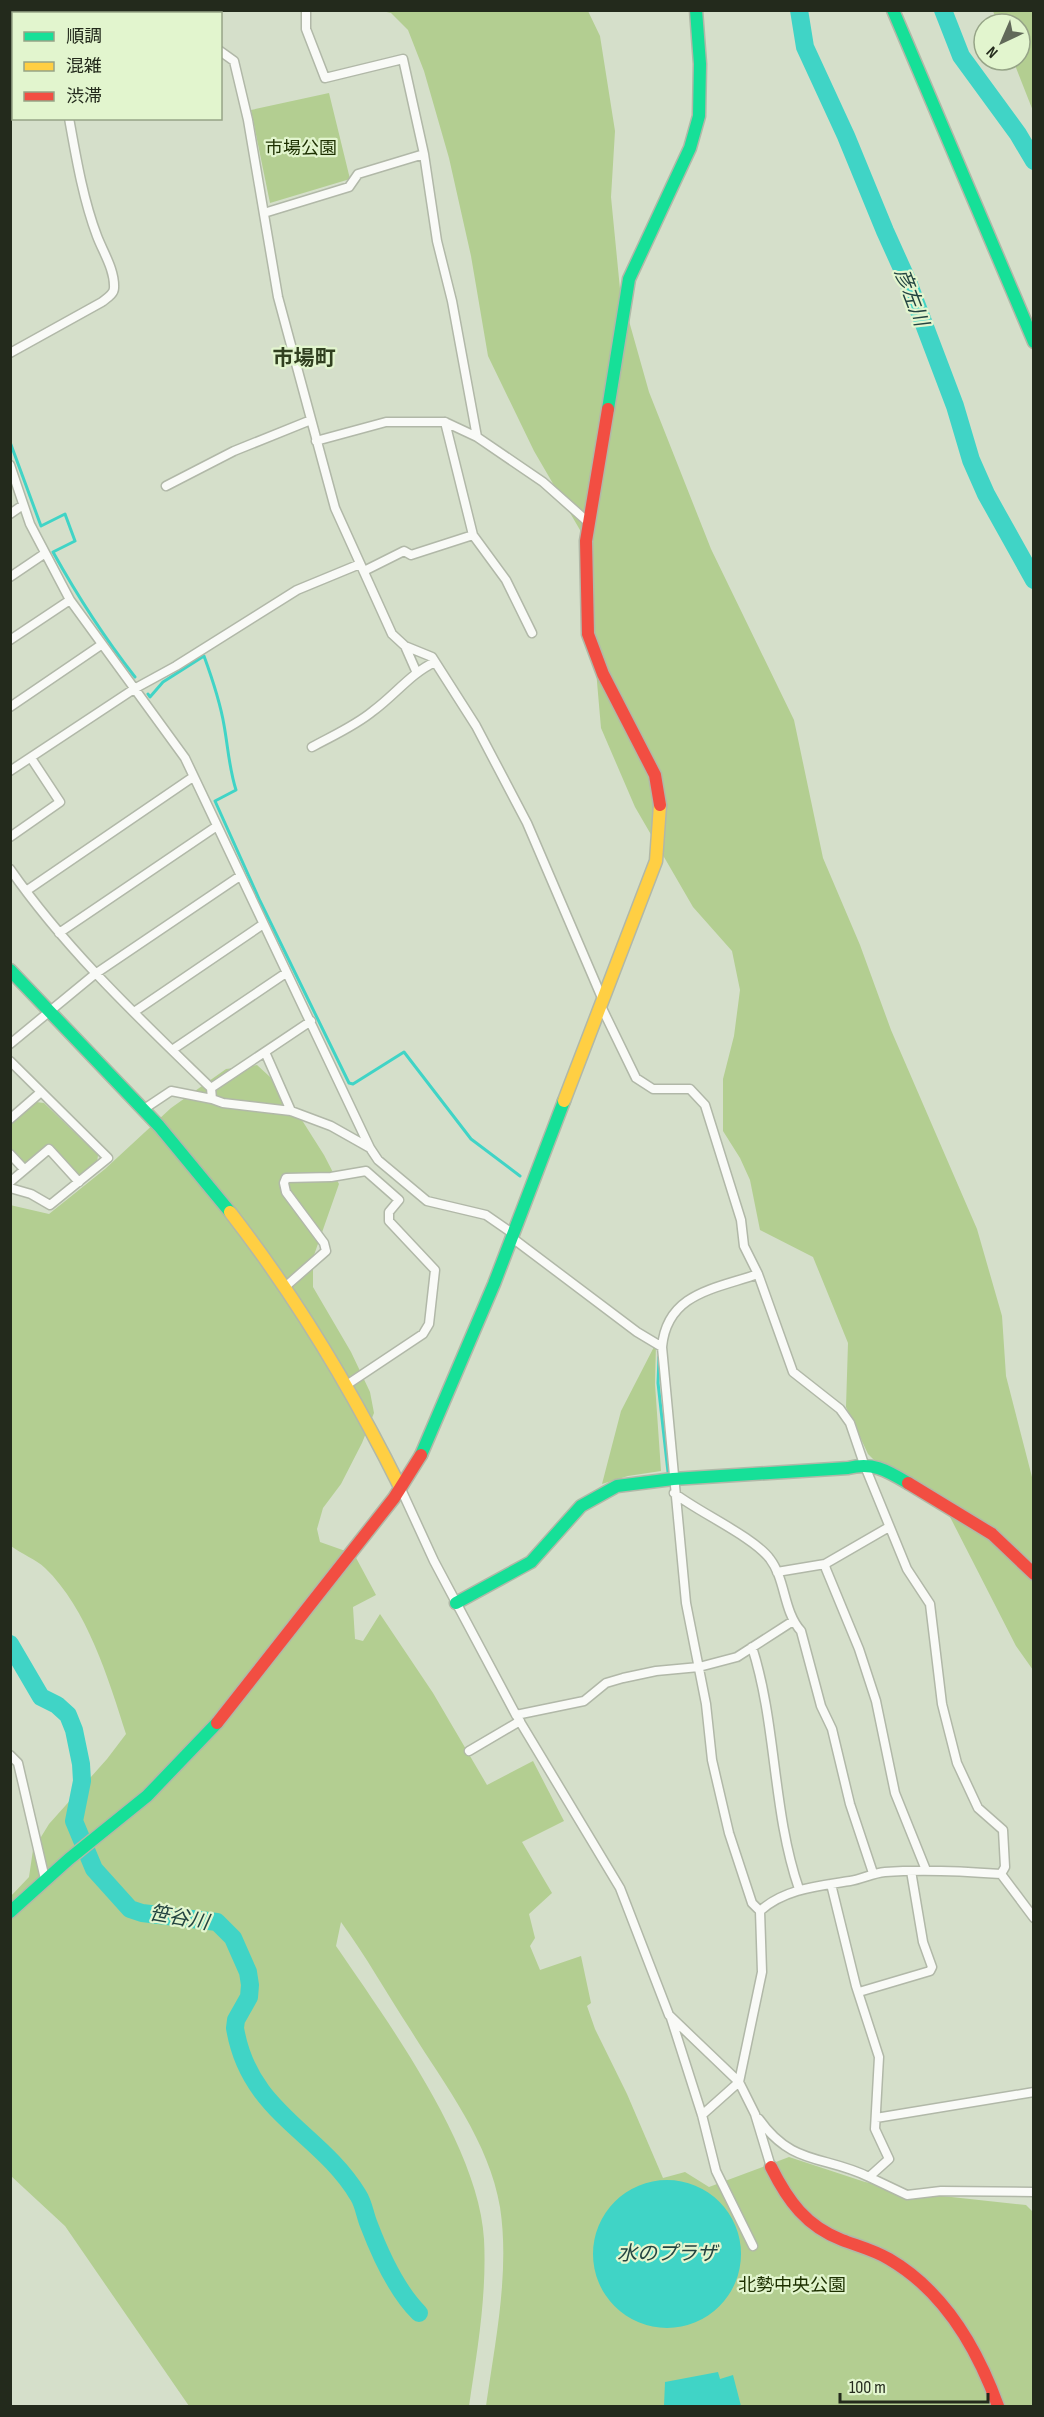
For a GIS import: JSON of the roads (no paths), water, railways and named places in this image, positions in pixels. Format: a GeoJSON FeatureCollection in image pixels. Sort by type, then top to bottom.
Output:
{"type":"FeatureCollection","features":[{"type":"Feature","properties":{"kind":"street"},"geometry":{"type":"LineString","coordinates":[[306,10],[306,29],[326,78],[403,59],[424,154],[437,241],[452,301],[477,437]]}},
{"type":"Feature","properties":{"kind":"street"},"geometry":{"type":"LineString","coordinates":[[10,1912],[45,1879],[147,1796],[207,1736],[341,1568],[400,1487],[424,1449],[511,1235],[656,861],[661,818],[655,775],[603,674],[588,634],[585,575],[588,522],[629,279],[690,148],[699,116],[700,64],[696,10]]}},
{"type":"Feature","properties":{"kind":"street"},"geometry":{"type":"LineString","coordinates":[[893,10],[1034,342]]}},
{"type":"Feature","properties":{"kind":"street"},"geometry":{"type":"LineString","coordinates":[[222,52],[234,61],[248,120],[278,297],[335,508],[392,634],[405,646],[432,657],[476,726],[527,823],[601,1001],[636,1078],[652,1089],[690,1089],[705,1105],[741,1220],[744,1246],[758,1274],[793,1372],[840,1409],[850,1423],[864,1464],[907,1569],[932,1608],[942,1704],[957,1763],[978,1809],[1003,1830],[1005,1867],[1000,1874]]}},
{"type":"Feature","properties":{"kind":"street"},"geometry":{"type":"LineString","coordinates":[[10,353],[102,302],[112,293],[114,287],[106,252],[97,237],[76,160],[69,120]]}},
{"type":"Feature","properties":{"kind":"street"},"geometry":{"type":"LineString","coordinates":[[264,213],[349,187],[358,174],[424,154]]}},
{"type":"Feature","properties":{"kind":"street"},"geometry":{"type":"LineString","coordinates":[[166,486],[234,451],[311,420]]}},
{"type":"Feature","properties":{"kind":"street"},"geometry":{"type":"LineString","coordinates":[[316,441],[386,422],[445,422],[477,437],[543,482],[588,522]]}},
{"type":"Feature","properties":{"kind":"street"},"geometry":{"type":"LineString","coordinates":[[445,422],[473,535],[506,580],[532,633]]}},
{"type":"Feature","properties":{"kind":"street"},"geometry":{"type":"LineString","coordinates":[[10,465],[23,505],[44,554],[70,600],[185,758],[262,925],[311,1021],[370,1148],[378,1160],[427,1201],[486,1215],[637,1332],[662,1347]]}},
{"type":"Feature","properties":{"kind":"street"},"geometry":{"type":"LineString","coordinates":[[10,513],[23,505]]}},
{"type":"Feature","properties":{"kind":"street"},"geometry":{"type":"LineString","coordinates":[[11,770],[134,689],[176,666],[297,590],[404,550],[411,555],[473,535]]}},
{"type":"Feature","properties":{"kind":"street"},"geometry":{"type":"LineString","coordinates":[[10,577],[44,554]]}},
{"type":"Feature","properties":{"kind":"street"},"geometry":{"type":"LineString","coordinates":[[10,640],[70,600]]}},
{"type":"Feature","properties":{"kind":"street"},"geometry":{"type":"LineString","coordinates":[[10,707],[101,645]]}},
{"type":"Feature","properties":{"kind":"street"},"geometry":{"type":"LineString","coordinates":[[405,646],[416,671]]}},
{"type":"Feature","properties":{"kind":"street"},"geometry":{"type":"LineString","coordinates":[[312,747],[370,714],[404,687],[416,671],[435,662]]}},
{"type":"Feature","properties":{"kind":"street"},"geometry":{"type":"LineString","coordinates":[[10,837],[60,802],[31,758]]}},
{"type":"Feature","properties":{"kind":"street"},"geometry":{"type":"LineString","coordinates":[[26,891],[193,777]]}},
{"type":"Feature","properties":{"kind":"street"},"geometry":{"type":"LineString","coordinates":[[59,933],[217,826]]}},
{"type":"Feature","properties":{"kind":"street"},"geometry":{"type":"LineString","coordinates":[[10,869],[59,933],[95,974],[211,1088],[212,1099]]}},
{"type":"Feature","properties":{"kind":"street"},"geometry":{"type":"LineString","coordinates":[[10,1044],[95,974],[240,876]]}},
{"type":"Feature","properties":{"kind":"street"},"geometry":{"type":"LineString","coordinates":[[134,1012],[262,925]]}},
{"type":"Feature","properties":{"kind":"street"},"geometry":{"type":"LineString","coordinates":[[10,970],[144,1109],[219,1198],[285,1287],[348,1383],[456,1603],[518,1718],[620,1888],[669,2015],[702,2115],[716,2171],[753,2246]]}},
{"type":"Feature","properties":{"kind":"street"},"geometry":{"type":"LineString","coordinates":[[172,1050],[286,973]]}},
{"type":"Feature","properties":{"kind":"street"},"geometry":{"type":"LineString","coordinates":[[211,1088],[311,1021]]}},
{"type":"Feature","properties":{"kind":"street"},"geometry":{"type":"LineString","coordinates":[[265,1052],[291,1111]]}},
{"type":"Feature","properties":{"kind":"street"},"geometry":{"type":"LineString","coordinates":[[10,1061],[108,1158],[50,1205],[31,1194],[10,1188]]}},
{"type":"Feature","properties":{"kind":"street"},"geometry":{"type":"LineString","coordinates":[[144,1109],[171,1091],[223,1103],[291,1111],[331,1126],[370,1148]]}},
{"type":"Feature","properties":{"kind":"street"},"geometry":{"type":"LineString","coordinates":[[10,1119],[41,1092]]}},
{"type":"Feature","properties":{"kind":"street"},"geometry":{"type":"LineString","coordinates":[[10,1182],[48,1149],[79,1182]]}},
{"type":"Feature","properties":{"kind":"street"},"geometry":{"type":"LineString","coordinates":[[10,1154],[24,1169]]}},
{"type":"Feature","properties":{"kind":"street"},"geometry":{"type":"LineString","coordinates":[[285,1287],[326,1251],[324,1243],[286,1192],[284,1183],[286,1178],[331,1177],[366,1171],[399,1200],[389,1212],[389,1221],[435,1270],[429,1324],[423,1334],[348,1383]]}},
{"type":"Feature","properties":{"kind":"street"},"geometry":{"type":"LineString","coordinates":[[702,2115],[739,2082],[746,2042],[761,1987],[759,1911],[752,1903],[729,1833],[710,1751],[706,1704],[686,1604],[674,1493],[662,1347],[663,1329],[671,1315],[686,1300],[758,1274]]}},
{"type":"Feature","properties":{"kind":"street"},"geometry":{"type":"LineString","coordinates":[[456,1603],[531,1562],[581,1506],[598,1494],[628,1484],[848,1468],[864,1464],[882,1467],[982,1527],[1034,1574]]}},
{"type":"Feature","properties":{"kind":"street"},"geometry":{"type":"LineString","coordinates":[[674,1493],[762,1551],[777,1572],[793,1621],[801,1631],[821,1706],[832,1729],[850,1804],[873,1873]]}},
{"type":"Feature","properties":{"kind":"street"},"geometry":{"type":"LineString","coordinates":[[777,1572],[825,1564],[889,1527]]}},
{"type":"Feature","properties":{"kind":"street"},"geometry":{"type":"LineString","coordinates":[[825,1564],[859,1649],[876,1701],[895,1793],[926,1870]]}},
{"type":"Feature","properties":{"kind":"street"},"geometry":{"type":"LineString","coordinates":[[469,1751],[518,1718],[584,1701],[606,1683],[656,1671],[699,1667],[737,1657],[793,1621]]}},
{"type":"Feature","properties":{"kind":"street"},"geometry":{"type":"LineString","coordinates":[[752,1647],[765,1693],[777,1784],[792,1869],[799,1889]]}},
{"type":"Feature","properties":{"kind":"street"},"geometry":{"type":"LineString","coordinates":[[10,1755],[18,1763],[45,1879]]}},
{"type":"Feature","properties":{"kind":"street"},"geometry":{"type":"LineString","coordinates":[[759,1911],[767,1904],[799,1889],[857,1880],[873,1873],[926,1870],[1000,1874],[1034,1918]]}},
{"type":"Feature","properties":{"kind":"street"},"geometry":{"type":"LineString","coordinates":[[859,1992],[930,1971],[932,1967],[923,1942],[911,1871]]}},
{"type":"Feature","properties":{"kind":"street"},"geometry":{"type":"LineString","coordinates":[[831,1884],[859,1992],[879,2057],[875,2129],[889,2159],[869,2177]]}},
{"type":"Feature","properties":{"kind":"street"},"geometry":{"type":"LineString","coordinates":[[669,2015],[739,2082],[755,2114],[771,2167],[784,2193],[815,2227],[888,2259],[929,2289],[946,2308],[973,2348],[998,2406]]}},
{"type":"Feature","properties":{"kind":"street"},"geometry":{"type":"LineString","coordinates":[[876,2118],[1034,2092]]}},
{"type":"Feature","properties":{"kind":"street"},"geometry":{"type":"LineString","coordinates":[[755,2114],[770,2134],[793,2153],[869,2177],[907,2195],[941,2191],[1020,2194],[1034,2192]]}},
{"type":"Feature","properties":{"kind":"water","name":"水のプラザ"},"geometry":{"type":"Polygon","coordinates":[[[667,2180],[695,2185],[720,2201],[736,2226],[741,2254],[736,2282],[720,2307],[695,2323],[667,2328],[639,2323],[614,2307],[598,2282],[593,2254],[598,2226],[614,2201],[639,2185],[667,2180]]]}},
{"type":"Feature","properties":{"kind":"water"},"geometry":{"type":"Polygon","coordinates":[[[718,2372],[720,2379],[733,2375],[741,2406],[664,2406],[665,2382],[718,2372]]]}},
{"type":"Feature","properties":{"kind":"waterway","name":"彦左川"},"geometry":{"type":"LineString","coordinates":[[799,10],[805,47],[846,136],[908,282],[955,406],[971,460],[986,494],[1034,580]]}},
{"type":"Feature","properties":{"kind":"waterway"},"geometry":{"type":"LineString","coordinates":[[943,10],[961,56],[1018,134],[1034,161]]}},
{"type":"Feature","properties":{"kind":"waterway"},"geometry":{"type":"LineString","coordinates":[[10,442],[41,526],[65,514],[75,541],[53,552],[91,616],[135,677]]}},
{"type":"Feature","properties":{"kind":"waterway"},"geometry":{"type":"LineString","coordinates":[[148,694],[150,697],[163,682],[204,656],[220,707],[236,790],[215,801],[260,901],[349,1083],[353,1084],[404,1052],[471,1139],[520,1176]]}},
{"type":"Feature","properties":{"kind":"waterway"},"geometry":{"type":"LineString","coordinates":[[659,1357],[658,1383],[668,1472]]}},
{"type":"Feature","properties":{"kind":"waterway","name":"笹谷川"},"geometry":{"type":"LineString","coordinates":[[10,1644],[41,1697],[57,1705],[68,1715],[74,1730],[82,1781],[74,1821],[94,1869],[130,1909],[142,1913],[217,1922],[233,1938],[248,1972],[250,1985],[249,1997],[236,2020],[235,2028],[243,2057],[255,2081],[270,2102],[325,2154],[358,2195],[373,2236],[390,2272],[403,2294],[419,2313]]}},
{"type":"Feature","properties":{"kind":"district","name":"市場町"},"geometry":{"type":"Point","coordinates":[304,358]}},
{"type":"Feature","properties":{"kind":"park label","name":"市場公園"},"geometry":{"type":"Point","coordinates":[301,148]}},
{"type":"Feature","properties":{"kind":"park label","name":"北勢中央公園"},"geometry":{"type":"Point","coordinates":[792,2285]}}]}
